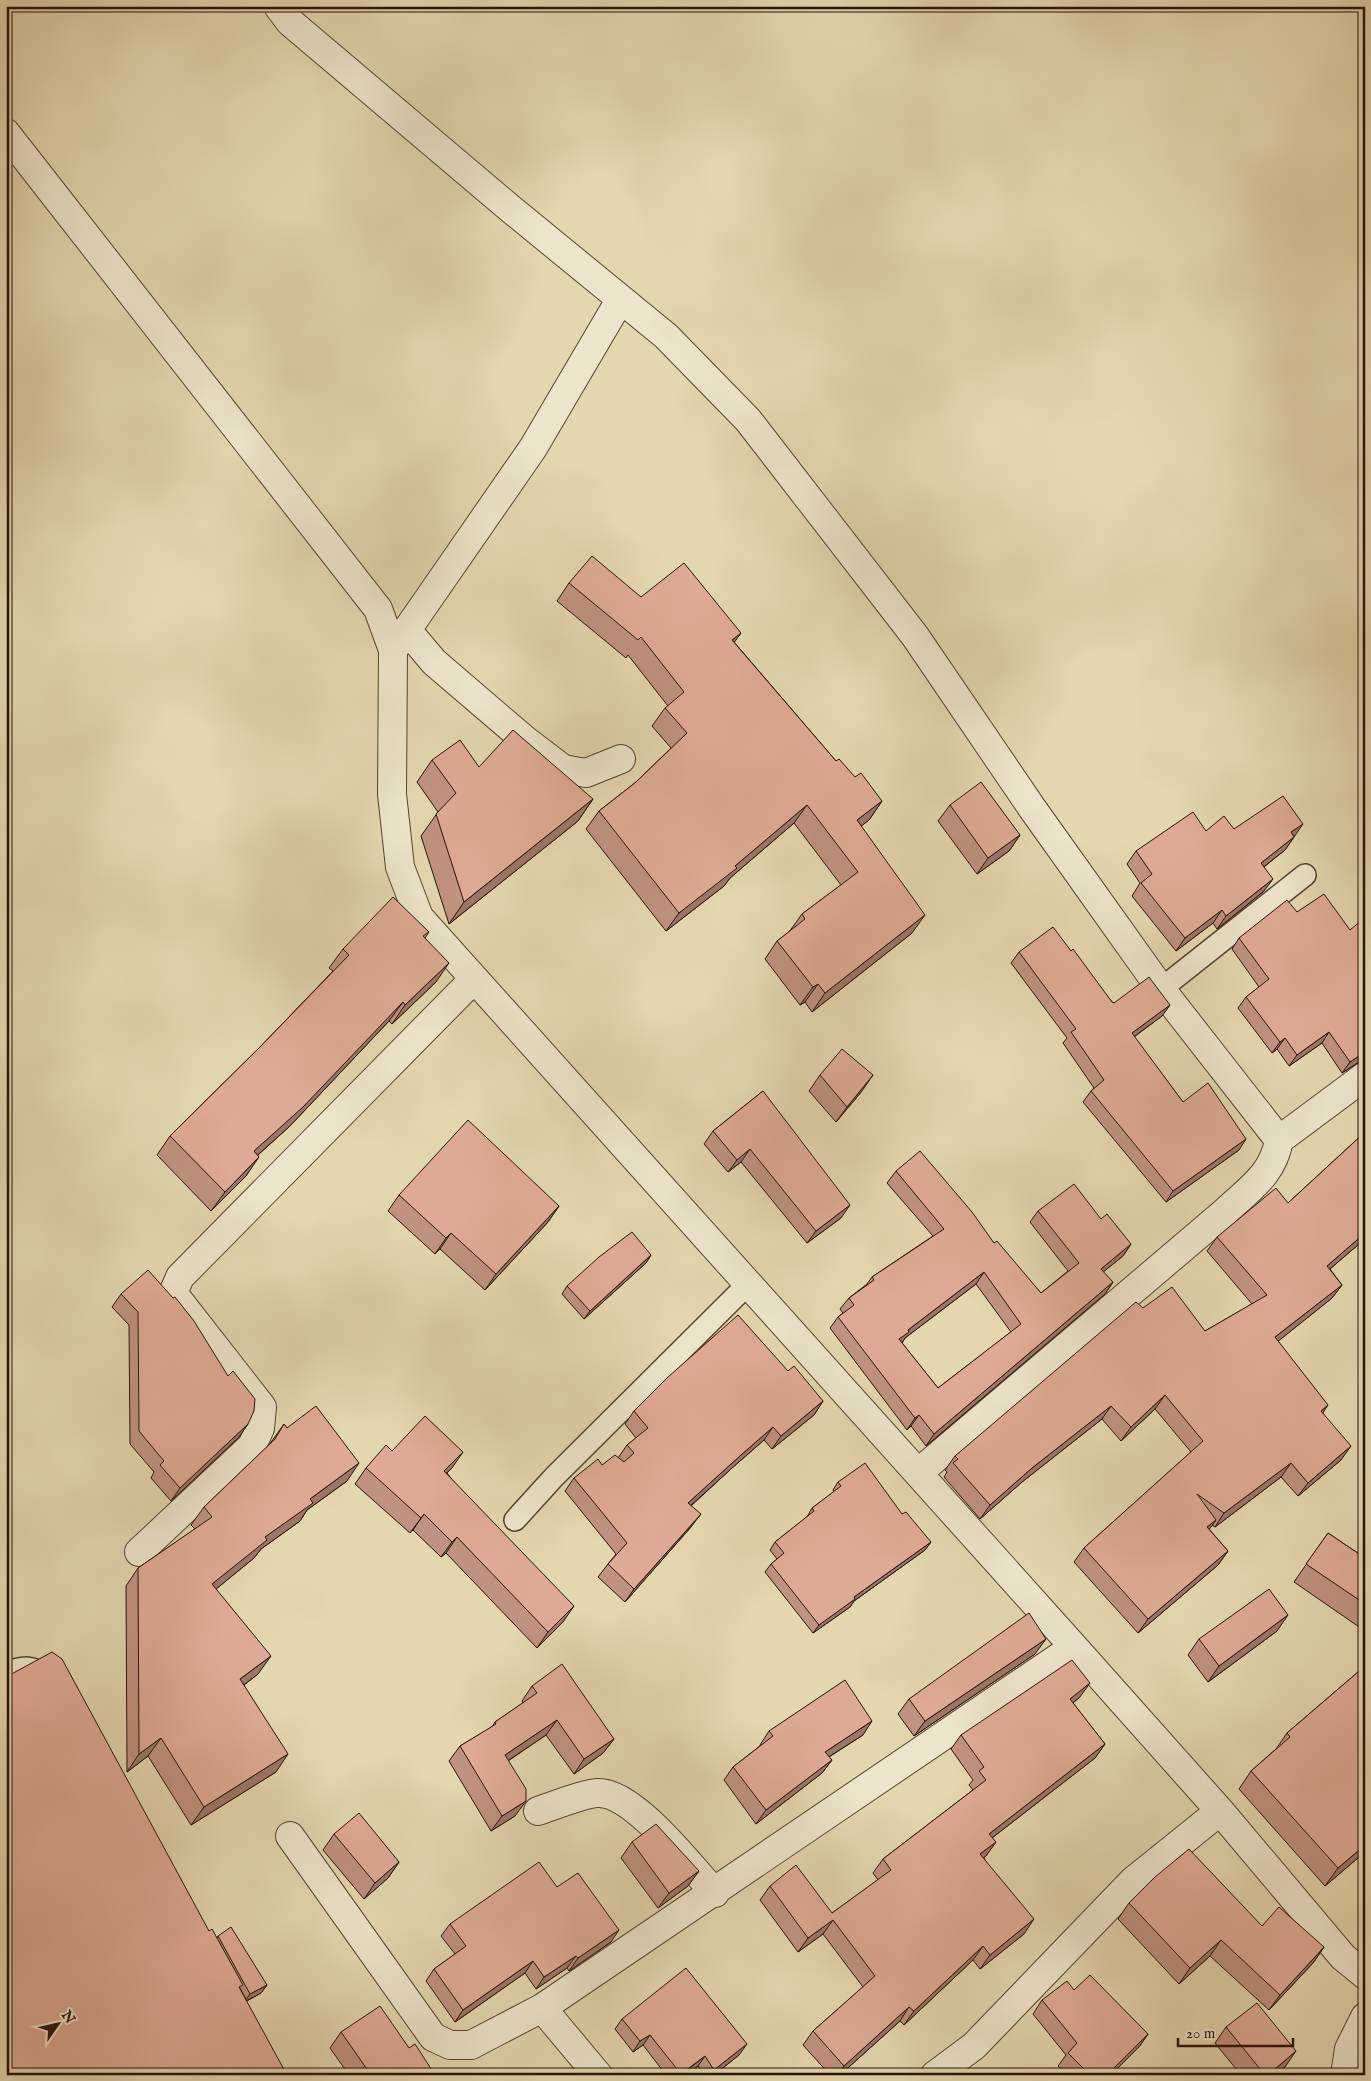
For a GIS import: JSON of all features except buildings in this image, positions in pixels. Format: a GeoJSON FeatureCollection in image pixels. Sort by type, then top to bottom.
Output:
{"type":"FeatureCollection","features":[{"type":"Feature","properties":{"kind":"street"},"geometry":{"type":"LineString","coordinates":[[278,6],[297,28],[620,300],[666,336],[754,428],[915,636],[1032,808],[1161,989],[1279,1140]]}},
{"type":"Feature","properties":{"kind":"street"},"geometry":{"type":"LineString","coordinates":[[6,133],[378,609],[400,640],[434,662],[524,740],[562,769],[586,774],[621,759]]}},
{"type":"Feature","properties":{"kind":"street"},"geometry":{"type":"LineString","coordinates":[[620,300],[533,448],[400,640],[392,794],[400,867],[419,917],[1220,1811],[1343,1957],[1365,1975]]}},
{"type":"Feature","properties":{"kind":"street"},"geometry":{"type":"LineString","coordinates":[[139,1552],[252,1446],[260,1428],[262,1408],[173,1292],[180,1276],[474,979]]}},
{"type":"Feature","properties":{"kind":"street"},"geometry":{"type":"LineString","coordinates":[[918,1473],[1225,1212],[1267,1172],[1276,1156],[1279,1140],[1365,1076]]}},
{"type":"Feature","properties":{"kind":"street"},"geometry":{"type":"LineString","coordinates":[[290,1836],[433,2036],[450,2045],[471,2045],[542,2008],[715,1893],[1074,1647]]}},
{"type":"Feature","properties":{"kind":"street"},"geometry":{"type":"LineString","coordinates":[[538,1811],[597,1793],[616,1796],[636,1809],[715,1893]]}},
{"type":"Feature","properties":{"kind":"street"},"geometry":{"type":"LineString","coordinates":[[935,2075],[974,2046],[1133,1881],[1220,1811]]}},
{"type":"Feature","properties":{"kind":"street"},"geometry":{"type":"LineString","coordinates":[[542,2008],[598,2075]]}},
{"type":"Feature","properties":{"kind":"street"},"geometry":{"type":"LineString","coordinates":[[1345,2075],[1349,2049],[1365,2017]]}},
{"type":"Feature","properties":{"kind":"lane"},"geometry":{"type":"LineString","coordinates":[[1161,989],[1304,875]]}},
{"type":"Feature","properties":{"kind":"lane"},"geometry":{"type":"LineString","coordinates":[[515,1520],[554,1477],[748,1284]]}},
{"type":"Feature","properties":{"kind":"lane"},"geometry":{"type":"LineString","coordinates":[[6,1674],[19,1667],[37,1668],[54,1681],[58,1690]]}}]}
